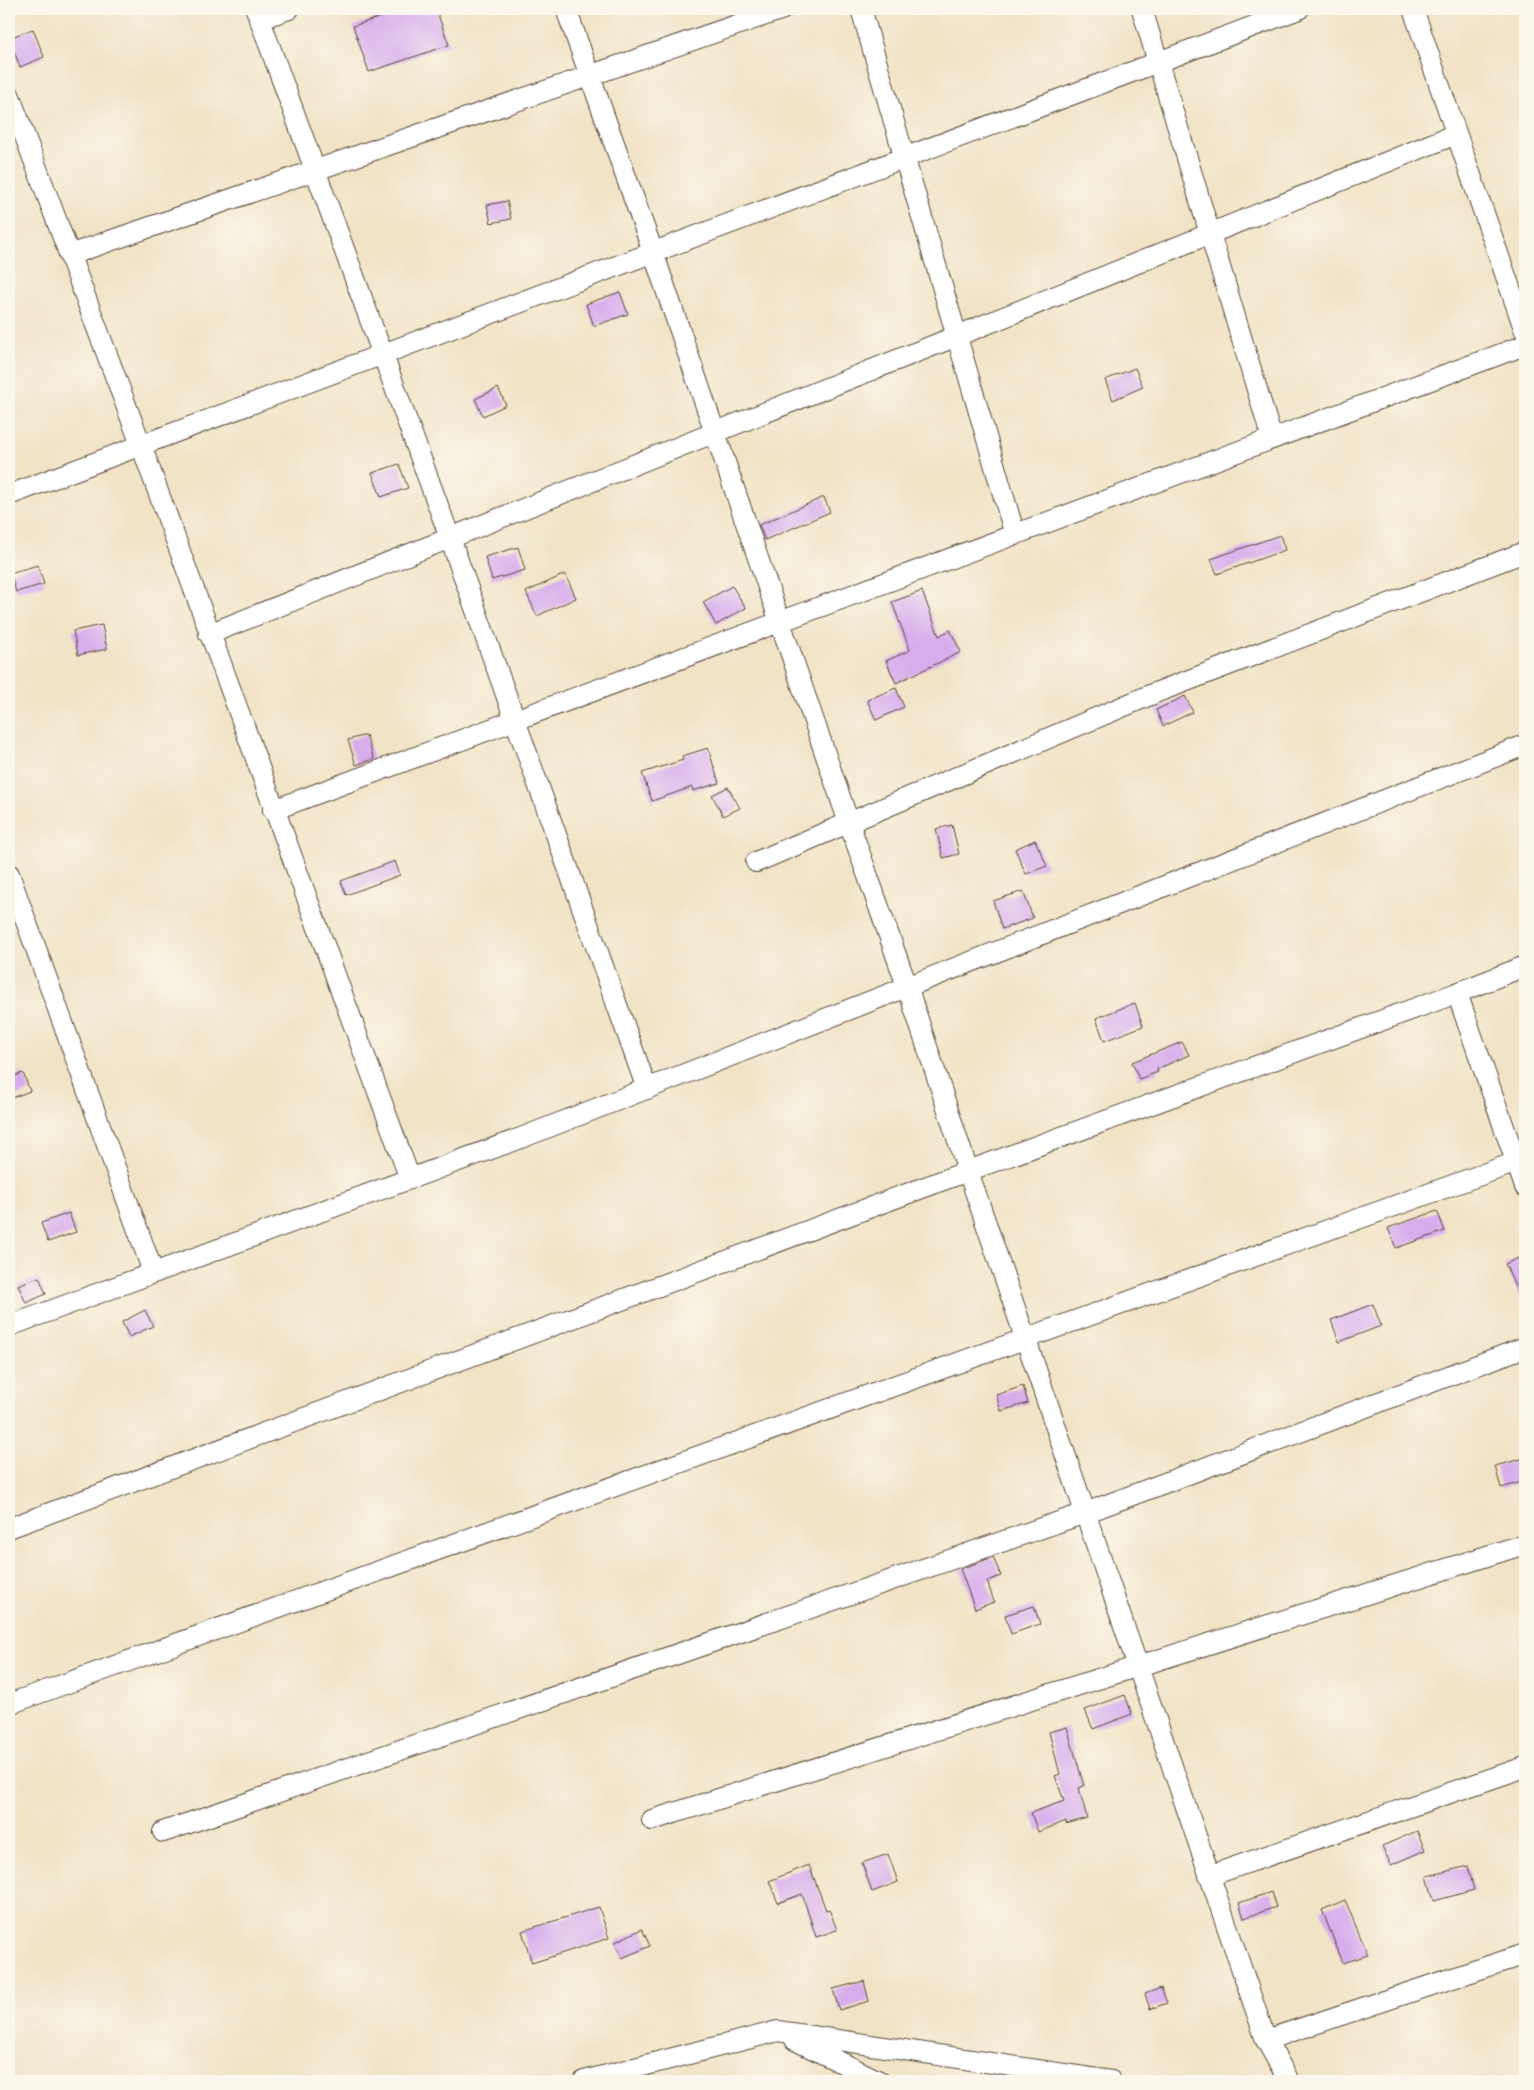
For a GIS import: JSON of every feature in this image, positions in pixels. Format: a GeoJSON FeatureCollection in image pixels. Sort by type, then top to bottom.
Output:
{"type":"FeatureCollection","features":[{"type":"Feature","properties":{"kind":"street"},"geometry":{"type":"LineString","coordinates":[[289,9],[258,14],[450,538],[647,1089]]}},
{"type":"Feature","properties":{"kind":"street"},"geometry":{"type":"LineString","coordinates":[[566,9],[653,252],[849,823],[907,986],[1025,1339],[1266,2040],[1289,2081]]}},
{"type":"Feature","properties":{"kind":"street"},"geometry":{"type":"LineString","coordinates":[[69,255],[783,9]]}},
{"type":"Feature","properties":{"kind":"street"},"geometry":{"type":"LineString","coordinates":[[861,9],[1015,535]]}},
{"type":"Feature","properties":{"kind":"street"},"geometry":{"type":"LineString","coordinates":[[1142,9],[1272,439]]}},
{"type":"Feature","properties":{"kind":"street"},"geometry":{"type":"LineString","coordinates":[[9,495],[1299,9]]}},
{"type":"Feature","properties":{"kind":"street"},"geometry":{"type":"LineString","coordinates":[[1413,9],[1525,331]]}},
{"type":"Feature","properties":{"kind":"street"},"geometry":{"type":"LineString","coordinates":[[9,94],[141,445],[273,810],[410,1178]]}},
{"type":"Feature","properties":{"kind":"street"},"geometry":{"type":"LineString","coordinates":[[209,634],[957,336],[1456,134]]}},
{"type":"Feature","properties":{"kind":"street"},"geometry":{"type":"LineString","coordinates":[[273,810],[1525,345]]}},
{"type":"Feature","properties":{"kind":"street"},"geometry":{"type":"LineString","coordinates":[[756,862],[1154,693],[1525,552]]}},
{"type":"Feature","properties":{"kind":"street"},"geometry":{"type":"LineString","coordinates":[[9,1326],[647,1089],[1525,745]]}},
{"type":"Feature","properties":{"kind":"street"},"geometry":{"type":"LineString","coordinates":[[9,874],[153,1272]]}},
{"type":"Feature","properties":{"kind":"street"},"geometry":{"type":"LineString","coordinates":[[9,1528],[968,1171],[1457,993],[1525,966]]}},
{"type":"Feature","properties":{"kind":"street"},"geometry":{"type":"LineString","coordinates":[[1457,993],[1521,1161],[1525,1187]]}},
{"type":"Feature","properties":{"kind":"street"},"geometry":{"type":"LineString","coordinates":[[9,1704],[1521,1161]]}},
{"type":"Feature","properties":{"kind":"street"},"geometry":{"type":"LineString","coordinates":[[163,1832],[1085,1513],[1525,1347]]}},
{"type":"Feature","properties":{"kind":"street"},"geometry":{"type":"LineString","coordinates":[[652,1820],[1525,1544]]}},
{"type":"Feature","properties":{"kind":"street"},"geometry":{"type":"LineString","coordinates":[[1209,1876],[1525,1767]]}},
{"type":"Feature","properties":{"kind":"street"},"geometry":{"type":"LineString","coordinates":[[1266,2040],[1525,1954]]}},
{"type":"Feature","properties":{"kind":"street"},"geometry":{"type":"LineString","coordinates":[[778,2031],[879,2081]]}},
{"type":"Feature","properties":{"kind":"street"},"geometry":{"type":"LineString","coordinates":[[584,2081],[778,2031],[1111,2081]]}},
{"type":"Feature","properties":{"kind":"building"},"geometry":{"type":"Polygon","coordinates":[[[406,9],[436,9],[449,45],[369,72],[353,26],[406,9]]]}},
{"type":"Feature","properties":{"kind":"building"},"geometry":{"type":"Polygon","coordinates":[[[33,29],[44,57],[20,67],[9,38],[33,29]]]}},
{"type":"Feature","properties":{"kind":"building"},"geometry":{"type":"Polygon","coordinates":[[[507,201],[511,219],[491,223],[487,205],[507,201]]]}},
{"type":"Feature","properties":{"kind":"building"},"geometry":{"type":"Polygon","coordinates":[[[620,292],[628,314],[594,326],[586,304],[620,292]]]}},
{"type":"Feature","properties":{"kind":"building"},"geometry":{"type":"Polygon","coordinates":[[[1135,368],[1143,387],[1113,400],[1105,380],[1135,368]]]}},
{"type":"Feature","properties":{"kind":"building"},"geometry":{"type":"Polygon","coordinates":[[[498,388],[506,405],[483,416],[475,399],[498,388]]]}},
{"type":"Feature","properties":{"kind":"building"},"geometry":{"type":"Polygon","coordinates":[[[399,464],[408,488],[381,497],[372,473],[399,464]]]}},
{"type":"Feature","properties":{"kind":"building"},"geometry":{"type":"Polygon","coordinates":[[[824,497],[830,512],[765,540],[759,525],[824,497]]]}},
{"type":"Feature","properties":{"kind":"building"},"geometry":{"type":"Polygon","coordinates":[[[1280,535],[1285,550],[1217,574],[1211,559],[1280,535]]]}},
{"type":"Feature","properties":{"kind":"building"},"geometry":{"type":"Polygon","coordinates":[[[518,547],[525,570],[492,580],[485,557],[518,547]]]}},
{"type":"Feature","properties":{"kind":"building"},"geometry":{"type":"Polygon","coordinates":[[[38,565],[44,584],[16,592],[10,573],[38,565]]]}},
{"type":"Feature","properties":{"kind":"building"},"geometry":{"type":"Polygon","coordinates":[[[565,574],[576,598],[537,616],[526,592],[565,574]]]}},
{"type":"Feature","properties":{"kind":"building"},"geometry":{"type":"Polygon","coordinates":[[[732,586],[746,608],[716,625],[703,602],[732,586]]]}},
{"type":"Feature","properties":{"kind":"building"},"geometry":{"type":"Polygon","coordinates":[[[922,591],[939,636],[950,630],[961,652],[896,683],[886,661],[910,650],[892,602],[922,591]]]}},
{"type":"Feature","properties":{"kind":"building"},"geometry":{"type":"Polygon","coordinates":[[[102,625],[107,649],[78,655],[73,631],[102,625]]]}},
{"type":"Feature","properties":{"kind":"building"},"geometry":{"type":"Polygon","coordinates":[[[896,688],[904,707],[876,720],[867,700],[896,688]]]}},
{"type":"Feature","properties":{"kind":"building"},"geometry":{"type":"Polygon","coordinates":[[[1185,696],[1193,712],[1163,726],[1156,710],[1185,696]]]}},
{"type":"Feature","properties":{"kind":"building"},"geometry":{"type":"Polygon","coordinates":[[[366,735],[374,759],[356,765],[348,740],[366,735]]]}},
{"type":"Feature","properties":{"kind":"building"},"geometry":{"type":"Polygon","coordinates":[[[708,748],[719,783],[693,791],[692,787],[652,801],[642,773],[683,760],[682,756],[708,748]]]}},
{"type":"Feature","properties":{"kind":"building"},"geometry":{"type":"Polygon","coordinates":[[[728,787],[740,808],[723,816],[712,795],[728,787]]]}},
{"type":"Feature","properties":{"kind":"building"},"geometry":{"type":"Polygon","coordinates":[[[952,825],[959,854],[943,858],[936,829],[952,825]]]}},
{"type":"Feature","properties":{"kind":"building"},"geometry":{"type":"Polygon","coordinates":[[[1035,840],[1047,866],[1026,874],[1015,849],[1035,840]]]}},
{"type":"Feature","properties":{"kind":"building"},"geometry":{"type":"Polygon","coordinates":[[[395,861],[400,875],[346,895],[341,881],[395,861]]]}},
{"type":"Feature","properties":{"kind":"building"},"geometry":{"type":"Polygon","coordinates":[[[1023,891],[1033,918],[1002,929],[993,901],[1023,891]]]}},
{"type":"Feature","properties":{"kind":"building"},"geometry":{"type":"Polygon","coordinates":[[[1135,1003],[1143,1026],[1104,1041],[1096,1018],[1135,1003]]]}},
{"type":"Feature","properties":{"kind":"building"},"geometry":{"type":"Polygon","coordinates":[[[1182,1042],[1189,1055],[1157,1069],[1158,1072],[1139,1079],[1132,1062],[1182,1042]]]}},
{"type":"Feature","properties":{"kind":"building"},"geometry":{"type":"Polygon","coordinates":[[[23,1073],[30,1091],[9,1099],[9,1078],[23,1073]]]}},
{"type":"Feature","properties":{"kind":"building"},"geometry":{"type":"Polygon","coordinates":[[[1437,1211],[1445,1231],[1396,1248],[1388,1228],[1437,1211]]]}},
{"type":"Feature","properties":{"kind":"building"},"geometry":{"type":"Polygon","coordinates":[[[69,1213],[76,1232],[48,1242],[41,1223],[69,1213]]]}},
{"type":"Feature","properties":{"kind":"building"},"geometry":{"type":"Polygon","coordinates":[[[1525,1255],[1525,1309],[1505,1264],[1525,1255]]]}},
{"type":"Feature","properties":{"kind":"building"},"geometry":{"type":"Polygon","coordinates":[[[39,1277],[46,1294],[26,1303],[18,1285],[39,1277]]]}},
{"type":"Feature","properties":{"kind":"building"},"geometry":{"type":"Polygon","coordinates":[[[1373,1304],[1381,1326],[1339,1342],[1331,1320],[1373,1304]]]}},
{"type":"Feature","properties":{"kind":"building"},"geometry":{"type":"Polygon","coordinates":[[[145,1310],[153,1326],[129,1337],[122,1322],[145,1310]]]}},
{"type":"Feature","properties":{"kind":"building"},"geometry":{"type":"Polygon","coordinates":[[[1023,1386],[1028,1403],[1001,1411],[996,1395],[1023,1386]]]}},
{"type":"Feature","properties":{"kind":"building"},"geometry":{"type":"Polygon","coordinates":[[[1525,1458],[1525,1481],[1501,1488],[1495,1466],[1525,1458]]]}},
{"type":"Feature","properties":{"kind":"building"},"geometry":{"type":"Polygon","coordinates":[[[993,1557],[1001,1576],[987,1581],[994,1602],[975,1609],[960,1569],[993,1557]]]}},
{"type":"Feature","properties":{"kind":"building"},"geometry":{"type":"Polygon","coordinates":[[[1034,1606],[1040,1624],[1011,1634],[1005,1615],[1034,1606]]]}},
{"type":"Feature","properties":{"kind":"building"},"geometry":{"type":"Polygon","coordinates":[[[1125,1695],[1132,1714],[1093,1729],[1085,1710],[1125,1695]]]}},
{"type":"Feature","properties":{"kind":"building"},"geometry":{"type":"Polygon","coordinates":[[[1067,1727],[1084,1786],[1079,1788],[1087,1818],[1066,1824],[1066,1821],[1038,1832],[1031,1813],[1064,1801],[1055,1776],[1060,1774],[1049,1732],[1067,1727]]]}},
{"type":"Feature","properties":{"kind":"building"},"geometry":{"type":"Polygon","coordinates":[[[1417,1831],[1425,1850],[1391,1865],[1382,1846],[1417,1831]]]}},
{"type":"Feature","properties":{"kind":"building"},"geometry":{"type":"Polygon","coordinates":[[[888,1854],[898,1882],[872,1892],[862,1863],[888,1854]]]}},
{"type":"Feature","properties":{"kind":"building"},"geometry":{"type":"Polygon","coordinates":[[[809,1865],[826,1910],[829,1909],[837,1930],[816,1937],[802,1894],[778,1903],[769,1881],[809,1865]]]}},
{"type":"Feature","properties":{"kind":"building"},"geometry":{"type":"Polygon","coordinates":[[[1468,1866],[1474,1890],[1434,1901],[1427,1876],[1468,1866]]]}},
{"type":"Feature","properties":{"kind":"building"},"geometry":{"type":"Polygon","coordinates":[[[1271,1892],[1276,1907],[1244,1918],[1239,1903],[1271,1892]]]}},
{"type":"Feature","properties":{"kind":"building"},"geometry":{"type":"Polygon","coordinates":[[[1345,1900],[1368,1955],[1343,1963],[1322,1910],[1345,1900]]]}},
{"type":"Feature","properties":{"kind":"building"},"geometry":{"type":"Polygon","coordinates":[[[599,1907],[609,1938],[532,1963],[522,1931],[599,1907]]]}},
{"type":"Feature","properties":{"kind":"building"},"geometry":{"type":"Polygon","coordinates":[[[642,1929],[650,1946],[622,1958],[615,1942],[642,1929]]]}},
{"type":"Feature","properties":{"kind":"building"},"geometry":{"type":"Polygon","coordinates":[[[864,1981],[869,2001],[839,2010],[833,1989],[864,1981]]]}},
{"type":"Feature","properties":{"kind":"building"},"geometry":{"type":"Polygon","coordinates":[[[1161,1988],[1167,2003],[1150,2009],[1145,1994],[1161,1988]]]}}]}
